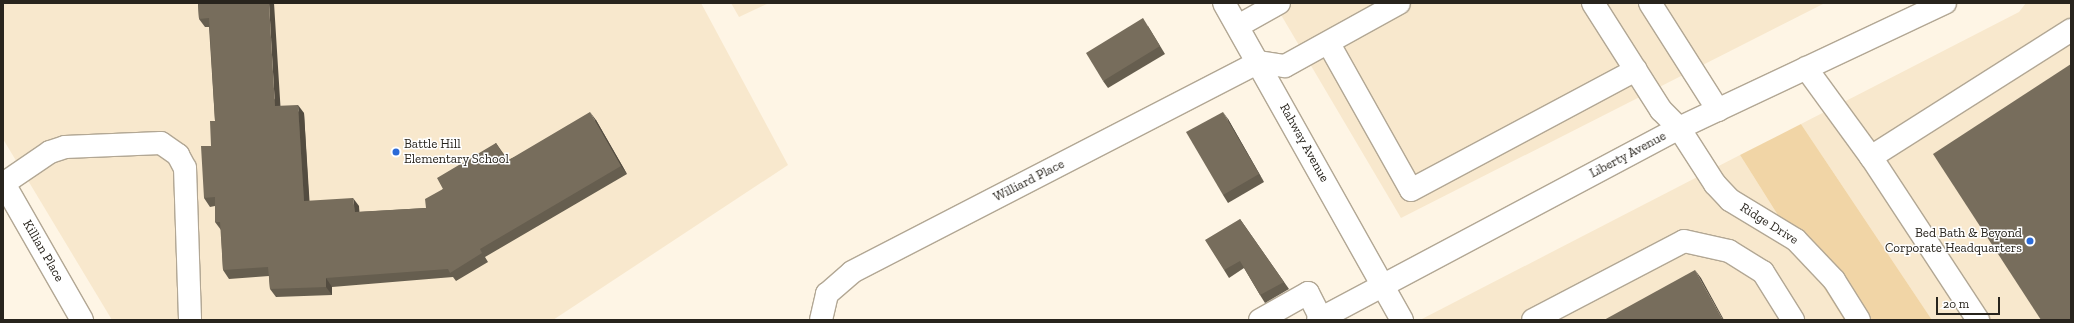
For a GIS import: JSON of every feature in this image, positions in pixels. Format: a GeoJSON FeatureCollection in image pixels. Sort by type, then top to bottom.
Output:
{"type":"FeatureCollection","features":[{"type":"Feature","properties":{"kind":"street","name":"Rahway Avenue"},"geometry":{"type":"LineString","coordinates":[[1224,3],[1402,320]]}},
{"type":"Feature","properties":{"kind":"street"},"geometry":{"type":"LineString","coordinates":[[1238,26],[1279,3]]}},
{"type":"Feature","properties":{"kind":"street"},"geometry":{"type":"LineString","coordinates":[[1258,62],[1285,66],[1330,44],[1399,3]]}},
{"type":"Feature","properties":{"kind":"street","name":"Ridge Drive"},"geometry":{"type":"LineString","coordinates":[[1593,3],[1661,110],[1679,128],[1715,184],[1730,200],[1796,240],[1834,280],[1859,320]]}},
{"type":"Feature","properties":{"kind":"street"},"geometry":{"type":"LineString","coordinates":[[1650,3],[1718,110]]}},
{"type":"Feature","properties":{"kind":"street","name":"Liberty Avenue"},"geometry":{"type":"LineString","coordinates":[[1320,319],[1382,284],[1679,128],[1945,3]]}},
{"type":"Feature","properties":{"kind":"street"},"geometry":{"type":"LineString","coordinates":[[1871,157],[2071,30]]}},
{"type":"Feature","properties":{"kind":"street"},"geometry":{"type":"LineString","coordinates":[[1330,44],[1411,190],[1636,70]]}},
{"type":"Feature","properties":{"kind":"street","name":"Williard Place"},"geometry":{"type":"LineString","coordinates":[[821,320],[827,294],[852,272],[1258,62]]}},
{"type":"Feature","properties":{"kind":"street"},"geometry":{"type":"LineString","coordinates":[[1806,68],[1871,157],[1978,320]]}},
{"type":"Feature","properties":{"kind":"street"},"geometry":{"type":"LineString","coordinates":[[3,183],[50,152],[64,147],[161,144],[178,155],[185,168],[190,320]]}},
{"type":"Feature","properties":{"kind":"street","name":"Killian Place"},"geometry":{"type":"LineString","coordinates":[[3,183],[82,320]]}},
{"type":"Feature","properties":{"kind":"street"},"geometry":{"type":"LineString","coordinates":[[1533,320],[1684,241],[1729,250],[1763,272],[1793,320]]}},
{"type":"Feature","properties":{"kind":"street"},"geometry":{"type":"LineString","coordinates":[[1260,320],[1308,293],[1320,319]]}},
{"type":"Feature","properties":{"kind":"shaded area","name":"Battle Hill Elementary School"},"geometry":{"type":"Polygon","coordinates":[[[3,3],[701,3],[788,165],[553,320],[112,320],[3,139],[3,3]]]}},
{"type":"Feature","properties":{"kind":"shaded area"},"geometry":{"type":"Polygon","coordinates":[[[731,3],[769,3],[739,17],[731,3]]]}},
{"type":"Feature","properties":{"kind":"shaded area"},"geometry":{"type":"Polygon","coordinates":[[[1274,3],[1825,3],[1401,218],[1274,3]]]}},
{"type":"Feature","properties":{"kind":"shaded area"},"geometry":{"type":"Polygon","coordinates":[[[2026,3],[2071,3],[2071,320],[1932,320],[1801,124],[2019,12],[2026,3]]]}},
{"type":"Feature","properties":{"kind":"shaded area"},"geometry":{"type":"Polygon","coordinates":[[[1801,124],[1932,320],[1844,320],[1740,155],[1801,124]]]}},
{"type":"Feature","properties":{"kind":"shaded area"},"geometry":{"type":"Polygon","coordinates":[[[1740,155],[1844,320],[1420,320],[1740,155]]]}},
{"type":"Feature","properties":{"kind":"building"},"geometry":{"type":"Polygon","coordinates":[[[198,3],[269,3],[275,106],[298,105],[304,201],[353,198],[355,212],[426,208],[425,199],[443,189],[437,178],[496,143],[507,161],[590,112],[621,166],[480,249],[482,253],[450,273],[448,269],[326,278],[326,287],[270,289],[268,267],[223,270],[220,222],[215,222],[215,197],[204,198],[201,146],[211,146],[210,121],[215,121],[209,18],[199,19],[198,3]]]}},
{"type":"Feature","properties":{"kind":"building"},"geometry":{"type":"Polygon","coordinates":[[[1143,18],[1160,46],[1103,81],[1086,53],[1143,18]]]}},
{"type":"Feature","properties":{"kind":"building","name":"Bed Bath & Beyond Corporate Headquarters"},"geometry":{"type":"Polygon","coordinates":[[[2071,64],[2071,320],[2041,320],[1933,154],[2071,64]]]}},
{"type":"Feature","properties":{"kind":"building"},"geometry":{"type":"Polygon","coordinates":[[[1223,112],[1259,174],[1223,195],[1186,132],[1223,112]]]}},
{"type":"Feature","properties":{"kind":"building"},"geometry":{"type":"Polygon","coordinates":[[[1240,219],[1284,282],[1260,295],[1240,261],[1224,270],[1205,240],[1240,219]]]}},
{"type":"Feature","properties":{"kind":"building"},"geometry":{"type":"Polygon","coordinates":[[[1695,270],[1723,320],[1604,320],[1695,270]]]}},
{"type":"Feature","properties":{"kind":"place","name":"Battle Hill Elementary School"},"geometry":{"type":"Point","coordinates":[396,152]}},
{"type":"Feature","properties":{"kind":"place","name":"Bed Bath & Beyond Corporate Headquarters"},"geometry":{"type":"Point","coordinates":[2030,241]}}]}
